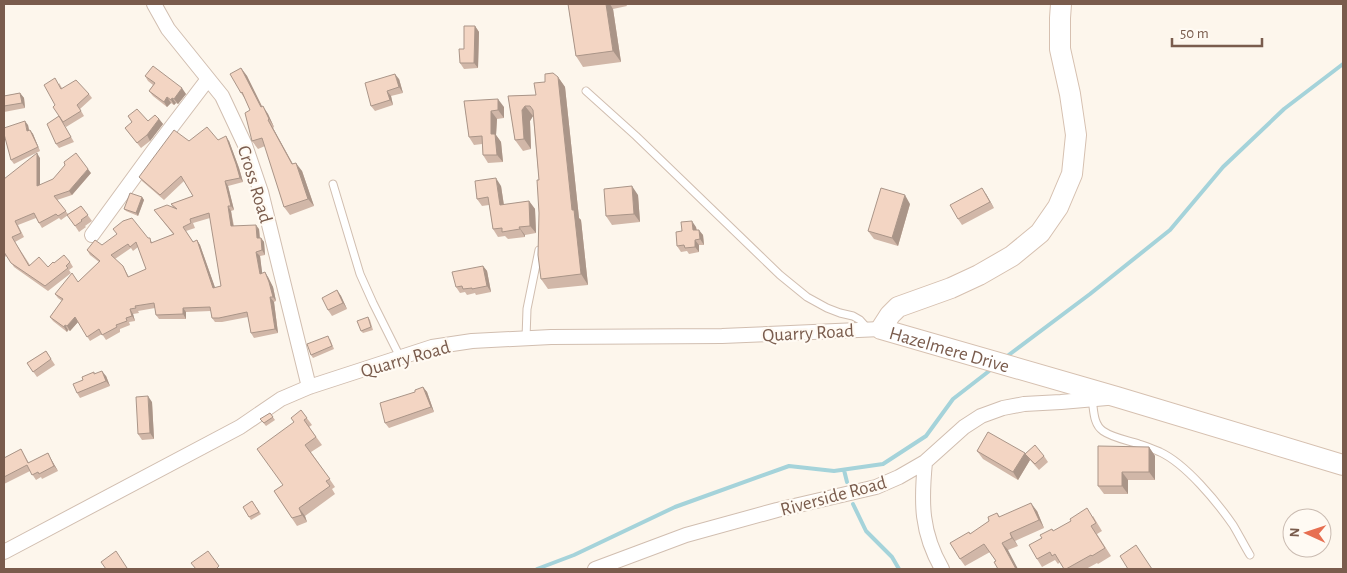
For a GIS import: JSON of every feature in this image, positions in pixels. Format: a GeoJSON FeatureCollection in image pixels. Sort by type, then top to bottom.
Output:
{"type":"FeatureCollection","features":[{"type":"Feature","properties":{"kind":"street","name":"Cross Road"},"geometry":{"type":"LineString","coordinates":[[154,4],[168,29],[222,96],[236,124],[261,192],[309,388]]}},
{"type":"Feature","properties":{"kind":"street","name":"Hazelmere Drive"},"geometry":{"type":"LineString","coordinates":[[874,330],[898,307],[958,285],[980,275],[1012,256],[1040,233],[1058,207],[1072,174],[1076,135],[1070,94],[1060,50],[1061,4]]}},
{"type":"Feature","properties":{"kind":"street"},"geometry":{"type":"LineString","coordinates":[[92,235],[208,79]]}},
{"type":"Feature","properties":{"kind":"street","name":"Hazelmere Drive"},"geometry":{"type":"LineString","coordinates":[[874,330],[1024,370],[1343,465]]}},
{"type":"Feature","properties":{"kind":"street","name":"Quarry Road"},"geometry":{"type":"LineString","coordinates":[[4,552],[240,427],[281,399],[432,347],[472,341],[551,337],[722,336],[874,330]]}},
{"type":"Feature","properties":{"kind":"street","name":"Riverside Road"},"geometry":{"type":"LineString","coordinates":[[595,569],[686,535],[776,510],[876,487],[899,477],[925,462],[964,426],[981,416],[1003,408],[1024,404],[1117,397]]}},
{"type":"Feature","properties":{"kind":"street"},"geometry":{"type":"LineString","coordinates":[[925,462],[923,514],[927,533],[942,569]]}},
{"type":"Feature","properties":{"kind":"lane"},"geometry":{"type":"LineString","coordinates":[[586,91],[636,136],[780,275],[806,297],[840,313],[854,316],[874,330]]}},
{"type":"Feature","properties":{"kind":"lane"},"geometry":{"type":"LineString","coordinates":[[333,184],[360,274],[400,357]]}},
{"type":"Feature","properties":{"kind":"lane"},"geometry":{"type":"LineString","coordinates":[[526,338],[527,310],[541,241]]}},
{"type":"Feature","properties":{"kind":"lane"},"geometry":{"type":"LineString","coordinates":[[1092,399],[1095,419],[1102,430],[1162,453],[1177,463],[1199,484],[1222,511],[1250,555]]}},
{"type":"Feature","properties":{"kind":"building"},"geometry":{"type":"Polygon","coordinates":[[[568,4],[606,4],[613,51],[576,56],[568,4]]]}},
{"type":"Feature","properties":{"kind":"building"},"geometry":{"type":"Polygon","coordinates":[[[464,26],[475,26],[474,63],[460,63],[459,49],[464,49],[464,26]]]}},
{"type":"Feature","properties":{"kind":"building"},"geometry":{"type":"Polygon","coordinates":[[[153,66],[182,88],[174,99],[172,98],[171,100],[167,97],[164,102],[149,91],[155,83],[145,76],[153,66]]]}},
{"type":"Feature","properties":{"kind":"building"},"geometry":{"type":"Polygon","coordinates":[[[241,68],[261,107],[263,106],[268,120],[292,164],[296,163],[308,199],[284,207],[262,138],[252,141],[245,113],[250,110],[242,92],[230,74],[241,68]]]}},
{"type":"Feature","properties":{"kind":"building"},"geometry":{"type":"Polygon","coordinates":[[[553,73],[558,77],[572,210],[574,210],[581,274],[541,279],[538,255],[539,213],[537,180],[539,180],[533,110],[530,106],[525,106],[522,110],[524,139],[515,140],[508,96],[536,95],[534,83],[545,82],[545,74],[553,73]]]}},
{"type":"Feature","properties":{"kind":"building"},"geometry":{"type":"Polygon","coordinates":[[[395,74],[399,87],[387,91],[390,100],[371,106],[365,83],[395,74]]]}},
{"type":"Feature","properties":{"kind":"building"},"geometry":{"type":"Polygon","coordinates":[[[55,78],[61,89],[76,80],[89,94],[77,105],[81,111],[63,122],[53,107],[55,105],[44,85],[55,78]]]}},
{"type":"Feature","properties":{"kind":"building"},"geometry":{"type":"Polygon","coordinates":[[[20,93],[22,103],[4,106],[4,96],[20,93]]]}},
{"type":"Feature","properties":{"kind":"building"},"geometry":{"type":"Polygon","coordinates":[[[498,99],[498,110],[491,111],[491,134],[495,134],[497,155],[483,155],[482,136],[469,137],[464,101],[498,99]]]}},
{"type":"Feature","properties":{"kind":"building"},"geometry":{"type":"Polygon","coordinates":[[[137,109],[148,121],[155,115],[159,119],[147,135],[137,143],[125,128],[132,122],[128,116],[137,109]]]}},
{"type":"Feature","properties":{"kind":"building"},"geometry":{"type":"Polygon","coordinates":[[[59,116],[71,137],[56,144],[47,124],[59,116]]]}},
{"type":"Feature","properties":{"kind":"building"},"geometry":{"type":"Polygon","coordinates":[[[25,121],[27,131],[30,130],[38,147],[11,160],[4,128],[25,121]]]}},
{"type":"Feature","properties":{"kind":"building"},"geometry":{"type":"Polygon","coordinates":[[[207,127],[218,140],[226,136],[240,178],[225,181],[231,206],[228,206],[231,226],[256,225],[257,238],[261,238],[262,250],[256,252],[260,274],[265,272],[269,282],[273,297],[270,297],[275,329],[251,333],[247,312],[212,318],[210,307],[183,308],[183,314],[156,315],[154,303],[135,306],[136,308],[130,309],[132,316],[126,318],[127,321],[116,325],[117,327],[102,335],[99,329],[87,337],[75,317],[64,327],[50,317],[63,299],[55,294],[72,273],[78,282],[100,261],[87,250],[95,240],[102,245],[117,234],[113,229],[123,221],[132,218],[150,238],[151,243],[174,234],[154,210],[167,205],[177,209],[171,204],[193,196],[181,176],[160,195],[139,177],[174,130],[189,141],[207,127]],[[209,213],[190,219],[191,223],[183,227],[193,242],[197,240],[213,288],[221,286],[209,213]],[[136,242],[130,247],[128,244],[111,255],[123,266],[128,277],[146,269],[136,242]]]}},
{"type":"Feature","properties":{"kind":"building"},"geometry":{"type":"Polygon","coordinates":[[[37,153],[37,186],[53,179],[65,165],[64,162],[76,153],[88,169],[69,191],[54,196],[66,211],[39,223],[34,213],[15,221],[21,233],[12,237],[29,266],[39,257],[48,267],[64,255],[70,262],[66,266],[68,268],[45,286],[11,263],[4,252],[4,179],[37,153]]]}},
{"type":"Feature","properties":{"kind":"building"},"geometry":{"type":"Polygon","coordinates":[[[496,178],[500,205],[529,201],[530,226],[502,232],[502,228],[493,229],[488,197],[477,199],[475,181],[496,178]]]}},
{"type":"Feature","properties":{"kind":"building"},"geometry":{"type":"Polygon","coordinates":[[[632,186],[634,214],[606,216],[604,189],[632,186]]]}},
{"type":"Feature","properties":{"kind":"building"},"geometry":{"type":"Polygon","coordinates":[[[881,188],[905,195],[892,238],[868,231],[881,188]]]}},
{"type":"Feature","properties":{"kind":"building"},"geometry":{"type":"Polygon","coordinates":[[[982,188],[990,202],[958,219],[950,205],[982,188]]]}},
{"type":"Feature","properties":{"kind":"building"},"geometry":{"type":"Polygon","coordinates":[[[130,193],[142,197],[136,213],[124,209],[130,193]]]}},
{"type":"Feature","properties":{"kind":"building"},"geometry":{"type":"Polygon","coordinates":[[[81,206],[88,215],[75,226],[67,215],[81,206]]]}},
{"type":"Feature","properties":{"kind":"building"},"geometry":{"type":"Polygon","coordinates":[[[692,221],[693,230],[699,230],[700,239],[695,240],[695,247],[685,248],[684,245],[677,246],[676,232],[682,231],[681,222],[692,221]]]}},
{"type":"Feature","properties":{"kind":"building"},"geometry":{"type":"Polygon","coordinates":[[[483,266],[487,286],[472,289],[463,289],[462,286],[456,287],[452,272],[483,266]]]}},
{"type":"Feature","properties":{"kind":"building"},"geometry":{"type":"Polygon","coordinates":[[[337,290],[343,303],[328,310],[322,298],[337,290]]]}},
{"type":"Feature","properties":{"kind":"building"},"geometry":{"type":"Polygon","coordinates":[[[368,317],[371,327],[361,331],[357,321],[368,317]]]}},
{"type":"Feature","properties":{"kind":"building"},"geometry":{"type":"Polygon","coordinates":[[[328,336],[332,346],[311,355],[307,344],[328,336]]]}},
{"type":"Feature","properties":{"kind":"building"},"geometry":{"type":"Polygon","coordinates":[[[46,351],[51,359],[33,372],[27,363],[46,351]]]}},
{"type":"Feature","properties":{"kind":"building"},"geometry":{"type":"Polygon","coordinates":[[[102,371],[106,381],[77,393],[73,384],[83,380],[82,377],[102,371]]]}},
{"type":"Feature","properties":{"kind":"building"},"geometry":{"type":"Polygon","coordinates":[[[423,387],[431,407],[385,423],[380,403],[415,392],[415,390],[423,387]]]}},
{"type":"Feature","properties":{"kind":"building"},"geometry":{"type":"Polygon","coordinates":[[[148,396],[150,433],[138,434],[136,397],[148,396]]]}},
{"type":"Feature","properties":{"kind":"building"},"geometry":{"type":"Polygon","coordinates":[[[301,410],[307,418],[304,420],[316,437],[305,445],[330,479],[326,481],[330,486],[299,508],[302,515],[292,518],[274,491],[283,485],[257,449],[294,422],[291,418],[301,410]]]}},
{"type":"Feature","properties":{"kind":"building"},"geometry":{"type":"Polygon","coordinates":[[[270,413],[273,417],[264,423],[260,419],[270,413]]]}},
{"type":"Feature","properties":{"kind":"building"},"geometry":{"type":"Polygon","coordinates":[[[988,432],[1025,453],[1013,472],[977,451],[988,432]]]}},
{"type":"Feature","properties":{"kind":"building"},"geometry":{"type":"Polygon","coordinates":[[[1035,445],[1044,456],[1035,464],[1025,454],[1035,445]]]}},
{"type":"Feature","properties":{"kind":"building"},"geometry":{"type":"Polygon","coordinates":[[[1098,446],[1149,447],[1149,472],[1122,472],[1122,486],[1098,486],[1098,446]]]}},
{"type":"Feature","properties":{"kind":"building"},"geometry":{"type":"Polygon","coordinates":[[[21,449],[28,463],[48,453],[54,466],[39,474],[38,472],[32,475],[27,465],[4,477],[4,458],[21,449]]]}},
{"type":"Feature","properties":{"kind":"building"},"geometry":{"type":"Polygon","coordinates":[[[252,501],[259,512],[249,517],[243,507],[252,501]]]}},
{"type":"Feature","properties":{"kind":"building"},"geometry":{"type":"Polygon","coordinates":[[[1031,503],[1039,520],[1010,533],[1012,538],[1002,543],[1016,569],[998,569],[994,562],[996,561],[984,544],[960,559],[950,543],[969,532],[970,534],[989,521],[988,517],[997,513],[999,517],[1031,503]]]}},
{"type":"Feature","properties":{"kind":"building"},"geometry":{"type":"Polygon","coordinates":[[[1087,508],[1096,523],[1091,526],[1105,548],[1066,569],[1064,569],[1055,554],[1052,556],[1050,552],[1037,559],[1029,545],[1042,538],[1040,535],[1052,529],[1053,531],[1071,521],[1070,519],[1087,508]]]}},
{"type":"Feature","properties":{"kind":"building"},"geometry":{"type":"Polygon","coordinates":[[[1136,545],[1152,569],[1128,569],[1120,556],[1136,545]]]}},
{"type":"Feature","properties":{"kind":"building"},"geometry":{"type":"Polygon","coordinates":[[[116,551],[127,568],[106,569],[101,562],[116,551]]]}},
{"type":"Feature","properties":{"kind":"building"},"geometry":{"type":"Polygon","coordinates":[[[208,551],[219,566],[216,569],[196,569],[191,563],[208,551]]]}},
{"type":"Feature","properties":{"kind":"waterway"},"geometry":{"type":"LineString","coordinates":[[1006,357],[1090,294],[1170,230],[1223,167],[1284,109],[1343,64]]}},
{"type":"Feature","properties":{"kind":"waterway"},"geometry":{"type":"LineString","coordinates":[[537,569],[574,555],[675,507],[789,466],[834,471],[883,464],[926,436],[953,399],[993,368]]}},
{"type":"Feature","properties":{"kind":"waterway"},"geometry":{"type":"LineString","coordinates":[[844,470],[847,482]]}},
{"type":"Feature","properties":{"kind":"waterway"},"geometry":{"type":"LineString","coordinates":[[853,504],[866,531],[892,557],[899,569]]}}]}
